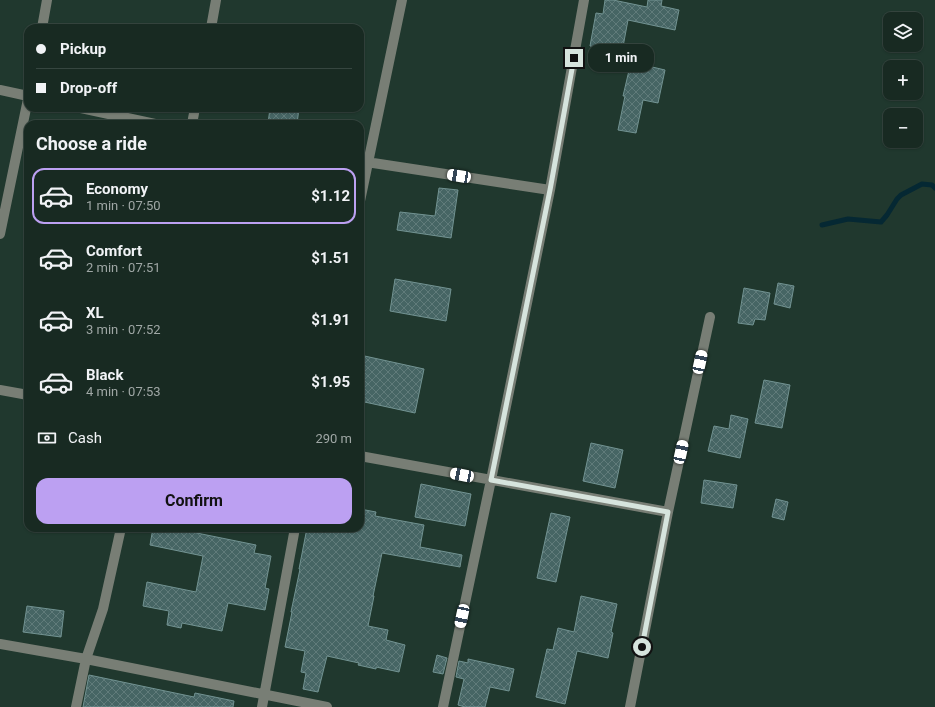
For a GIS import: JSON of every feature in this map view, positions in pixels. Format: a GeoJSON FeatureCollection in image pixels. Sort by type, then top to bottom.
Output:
{"type":"FeatureCollection","features":[{"type":"Feature","properties":{"kind":"street"},"geometry":{"type":"LineString","coordinates":[[43,24],[47,0]]}},
{"type":"Feature","properties":{"kind":"street"},"geometry":{"type":"LineString","coordinates":[[212,24],[216,0]]}},
{"type":"Feature","properties":{"kind":"street"},"geometry":{"type":"LineString","coordinates":[[402,0],[364,162],[550,190]]}},
{"type":"Feature","properties":{"kind":"street"},"geometry":{"type":"LineString","coordinates":[[443,707],[550,190],[584,0]]}},
{"type":"Feature","properties":{"kind":"street"},"geometry":{"type":"LineString","coordinates":[[0,90],[24,97]]}},
{"type":"Feature","properties":{"kind":"street"},"geometry":{"type":"LineString","coordinates":[[0,234],[25,112]]}},
{"type":"Feature","properties":{"kind":"street"},"geometry":{"type":"LineString","coordinates":[[100,112],[136,120]]}},
{"type":"Feature","properties":{"kind":"street"},"geometry":{"type":"LineString","coordinates":[[630,707],[668,512],[710,317]]}},
{"type":"Feature","properties":{"kind":"street"},"geometry":{"type":"LineString","coordinates":[[0,390],[24,394]]}},
{"type":"Feature","properties":{"kind":"street"},"geometry":{"type":"LineString","coordinates":[[364,457],[668,512]]}},
{"type":"Feature","properties":{"kind":"street"},"geometry":{"type":"LineString","coordinates":[[76,707],[86,659],[103,609],[120,532]]}},
{"type":"Feature","properties":{"kind":"street"},"geometry":{"type":"LineString","coordinates":[[262,707],[294,532]]}},
{"type":"Feature","properties":{"kind":"street"},"geometry":{"type":"LineString","coordinates":[[0,644],[86,659],[327,707]]}},
{"type":"Feature","properties":{"kind":"building"},"geometry":{"type":"Polygon","coordinates":[[[605,0],[613,0],[647,7],[648,0],[662,0],[661,6],[679,10],[675,30],[628,20],[622,52],[590,46],[596,13],[603,14],[605,0]]]}},
{"type":"Feature","properties":{"kind":"building"},"geometry":{"type":"Polygon","coordinates":[[[631,62],[665,70],[658,103],[643,100],[636,133],[618,130],[625,96],[623,96],[631,62]]]}},
{"type":"Feature","properties":{"kind":"building"},"geometry":{"type":"Polygon","coordinates":[[[270,112],[298,112],[298,120],[268,120],[270,112]]]}},
{"type":"Feature","properties":{"kind":"building"},"geometry":{"type":"Polygon","coordinates":[[[439,188],[458,190],[451,238],[397,230],[400,212],[435,216],[439,188]]]}},
{"type":"Feature","properties":{"kind":"building"},"geometry":{"type":"Polygon","coordinates":[[[395,279],[451,289],[446,321],[390,311],[395,279]]]}},
{"type":"Feature","properties":{"kind":"building"},"geometry":{"type":"Polygon","coordinates":[[[778,283],[794,286],[790,308],[774,304],[778,283]]]}},
{"type":"Feature","properties":{"kind":"building"},"geometry":{"type":"Polygon","coordinates":[[[744,288],[770,293],[765,320],[755,319],[753,325],[738,323],[744,288]]]}},
{"type":"Feature","properties":{"kind":"building"},"geometry":{"type":"Polygon","coordinates":[[[364,356],[424,369],[415,413],[364,402],[364,356]]]}},
{"type":"Feature","properties":{"kind":"building"},"geometry":{"type":"Polygon","coordinates":[[[764,380],[790,385],[782,428],[755,423],[764,380]]]}},
{"type":"Feature","properties":{"kind":"building"},"geometry":{"type":"Polygon","coordinates":[[[731,415],[748,419],[740,458],[708,451],[714,426],[729,429],[731,415]]]}},
{"type":"Feature","properties":{"kind":"building"},"geometry":{"type":"Polygon","coordinates":[[[591,443],[623,450],[615,488],[583,481],[591,443]]]}},
{"type":"Feature","properties":{"kind":"building"},"geometry":{"type":"Polygon","coordinates":[[[704,480],[737,485],[733,508],[701,503],[704,480]]]}},
{"type":"Feature","properties":{"kind":"building"},"geometry":{"type":"Polygon","coordinates":[[[421,484],[471,494],[465,526],[415,517],[421,484]]]}},
{"type":"Feature","properties":{"kind":"building"},"geometry":{"type":"Polygon","coordinates":[[[776,499],[788,502],[784,520],[772,517],[776,499]]]}},
{"type":"Feature","properties":{"kind":"building"},"geometry":{"type":"Polygon","coordinates":[[[364,510],[376,512],[375,516],[424,525],[420,547],[462,555],[460,567],[382,553],[368,626],[388,630],[386,640],[405,645],[399,672],[358,665],[359,663],[327,656],[318,692],[303,689],[306,673],[301,672],[305,651],[285,647],[306,532],[364,532],[364,510]]]}},
{"type":"Feature","properties":{"kind":"building"},"geometry":{"type":"Polygon","coordinates":[[[551,513],[570,517],[556,582],[537,578],[551,513]]]}},
{"type":"Feature","properties":{"kind":"building"},"geometry":{"type":"Polygon","coordinates":[[[152,532],[192,532],[256,545],[254,553],[271,556],[265,588],[269,589],[265,610],[228,603],[222,631],[182,623],[181,628],[167,625],[169,611],[143,606],[147,582],[196,592],[203,556],[150,545],[152,532]]]}},
{"type":"Feature","properties":{"kind":"building"},"geometry":{"type":"Polygon","coordinates":[[[581,596],[617,604],[611,632],[613,633],[608,658],[577,651],[565,704],[536,697],[547,649],[553,650],[558,628],[574,632],[581,596]]]}},
{"type":"Feature","properties":{"kind":"building"},"geometry":{"type":"Polygon","coordinates":[[[27,606],[64,611],[61,637],[23,632],[27,606]]]}},
{"type":"Feature","properties":{"kind":"building"},"geometry":{"type":"Polygon","coordinates":[[[437,655],[447,658],[443,674],[433,672],[437,655]]]}},
{"type":"Feature","properties":{"kind":"building"},"geometry":{"type":"Polygon","coordinates":[[[468,659],[514,669],[509,691],[490,687],[485,707],[465,707],[458,705],[464,679],[456,677],[459,661],[468,663],[468,659]]]}},
{"type":"Feature","properties":{"kind":"building"},"geometry":{"type":"Polygon","coordinates":[[[89,675],[194,697],[195,693],[234,701],[233,707],[83,707],[89,675]]]}},
{"type":"Feature","properties":{"kind":"waterway"},"geometry":{"type":"LineString","coordinates":[[822,225],[848,219],[881,222],[901,195],[922,184],[932,185],[935,188]]}},
{"type":"Feature","properties":{"kind":"route"},"geometry":{"type":"LineString","coordinates":[[574,58],[550,190],[491,480],[668,512],[642,647]]}}]}
